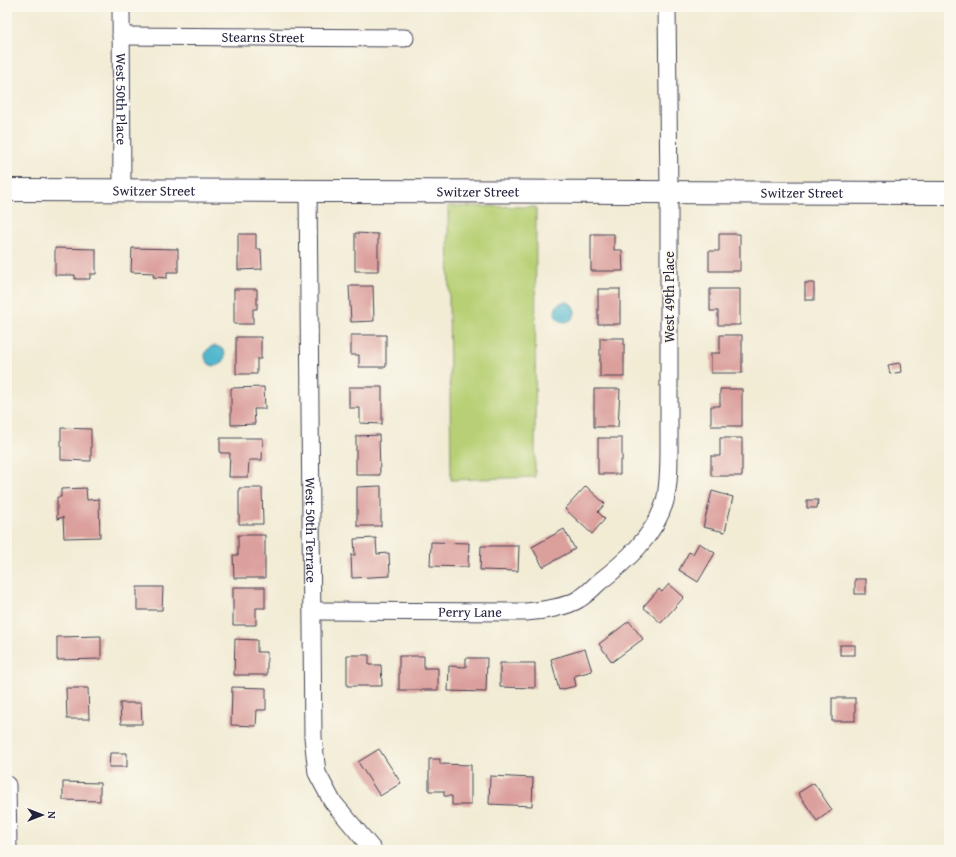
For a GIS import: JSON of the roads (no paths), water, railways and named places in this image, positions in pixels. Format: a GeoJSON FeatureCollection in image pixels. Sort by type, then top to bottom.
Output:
{"type":"FeatureCollection","features":[{"type":"Feature","properties":{"kind":"street","name":"West 50th Place"},"geometry":{"type":"LineString","coordinates":[[121,7],[122,190]]}},
{"type":"Feature","properties":{"kind":"street","name":"West 49th Place"},"geometry":{"type":"LineString","coordinates":[[615,570],[637,549],[651,531],[664,502],[669,477],[669,192],[667,7]]}},
{"type":"Feature","properties":{"kind":"street","name":"Stearns Street"},"geometry":{"type":"LineString","coordinates":[[121,36],[405,38]]}},
{"type":"Feature","properties":{"kind":"street","name":"Switzer Street"},"geometry":{"type":"LineString","coordinates":[[7,190],[949,193]]}},
{"type":"Feature","properties":{"kind":"street","name":"West 50th Terrace"},"geometry":{"type":"LineString","coordinates":[[308,191],[313,737],[317,773],[332,801],[373,850]]}},
{"type":"Feature","properties":{"kind":"street","name":"Perry Lane"},"geometry":{"type":"LineString","coordinates":[[313,611],[544,611],[579,600],[615,570]]}},
{"type":"Feature","properties":{"kind":"street"},"geometry":{"type":"LineString","coordinates":[[7,785],[8,850]]}},
{"type":"Feature","properties":{"kind":"water"},"geometry":{"type":"Polygon","coordinates":[[[565,302],[572,305],[575,312],[572,319],[565,322],[558,319],[555,312],[558,305],[565,302]]]}},
{"type":"Feature","properties":{"kind":"water"},"geometry":{"type":"Polygon","coordinates":[[[211,346],[219,346],[225,352],[225,360],[219,366],[211,366],[205,360],[205,352],[211,346]]]}}]}
